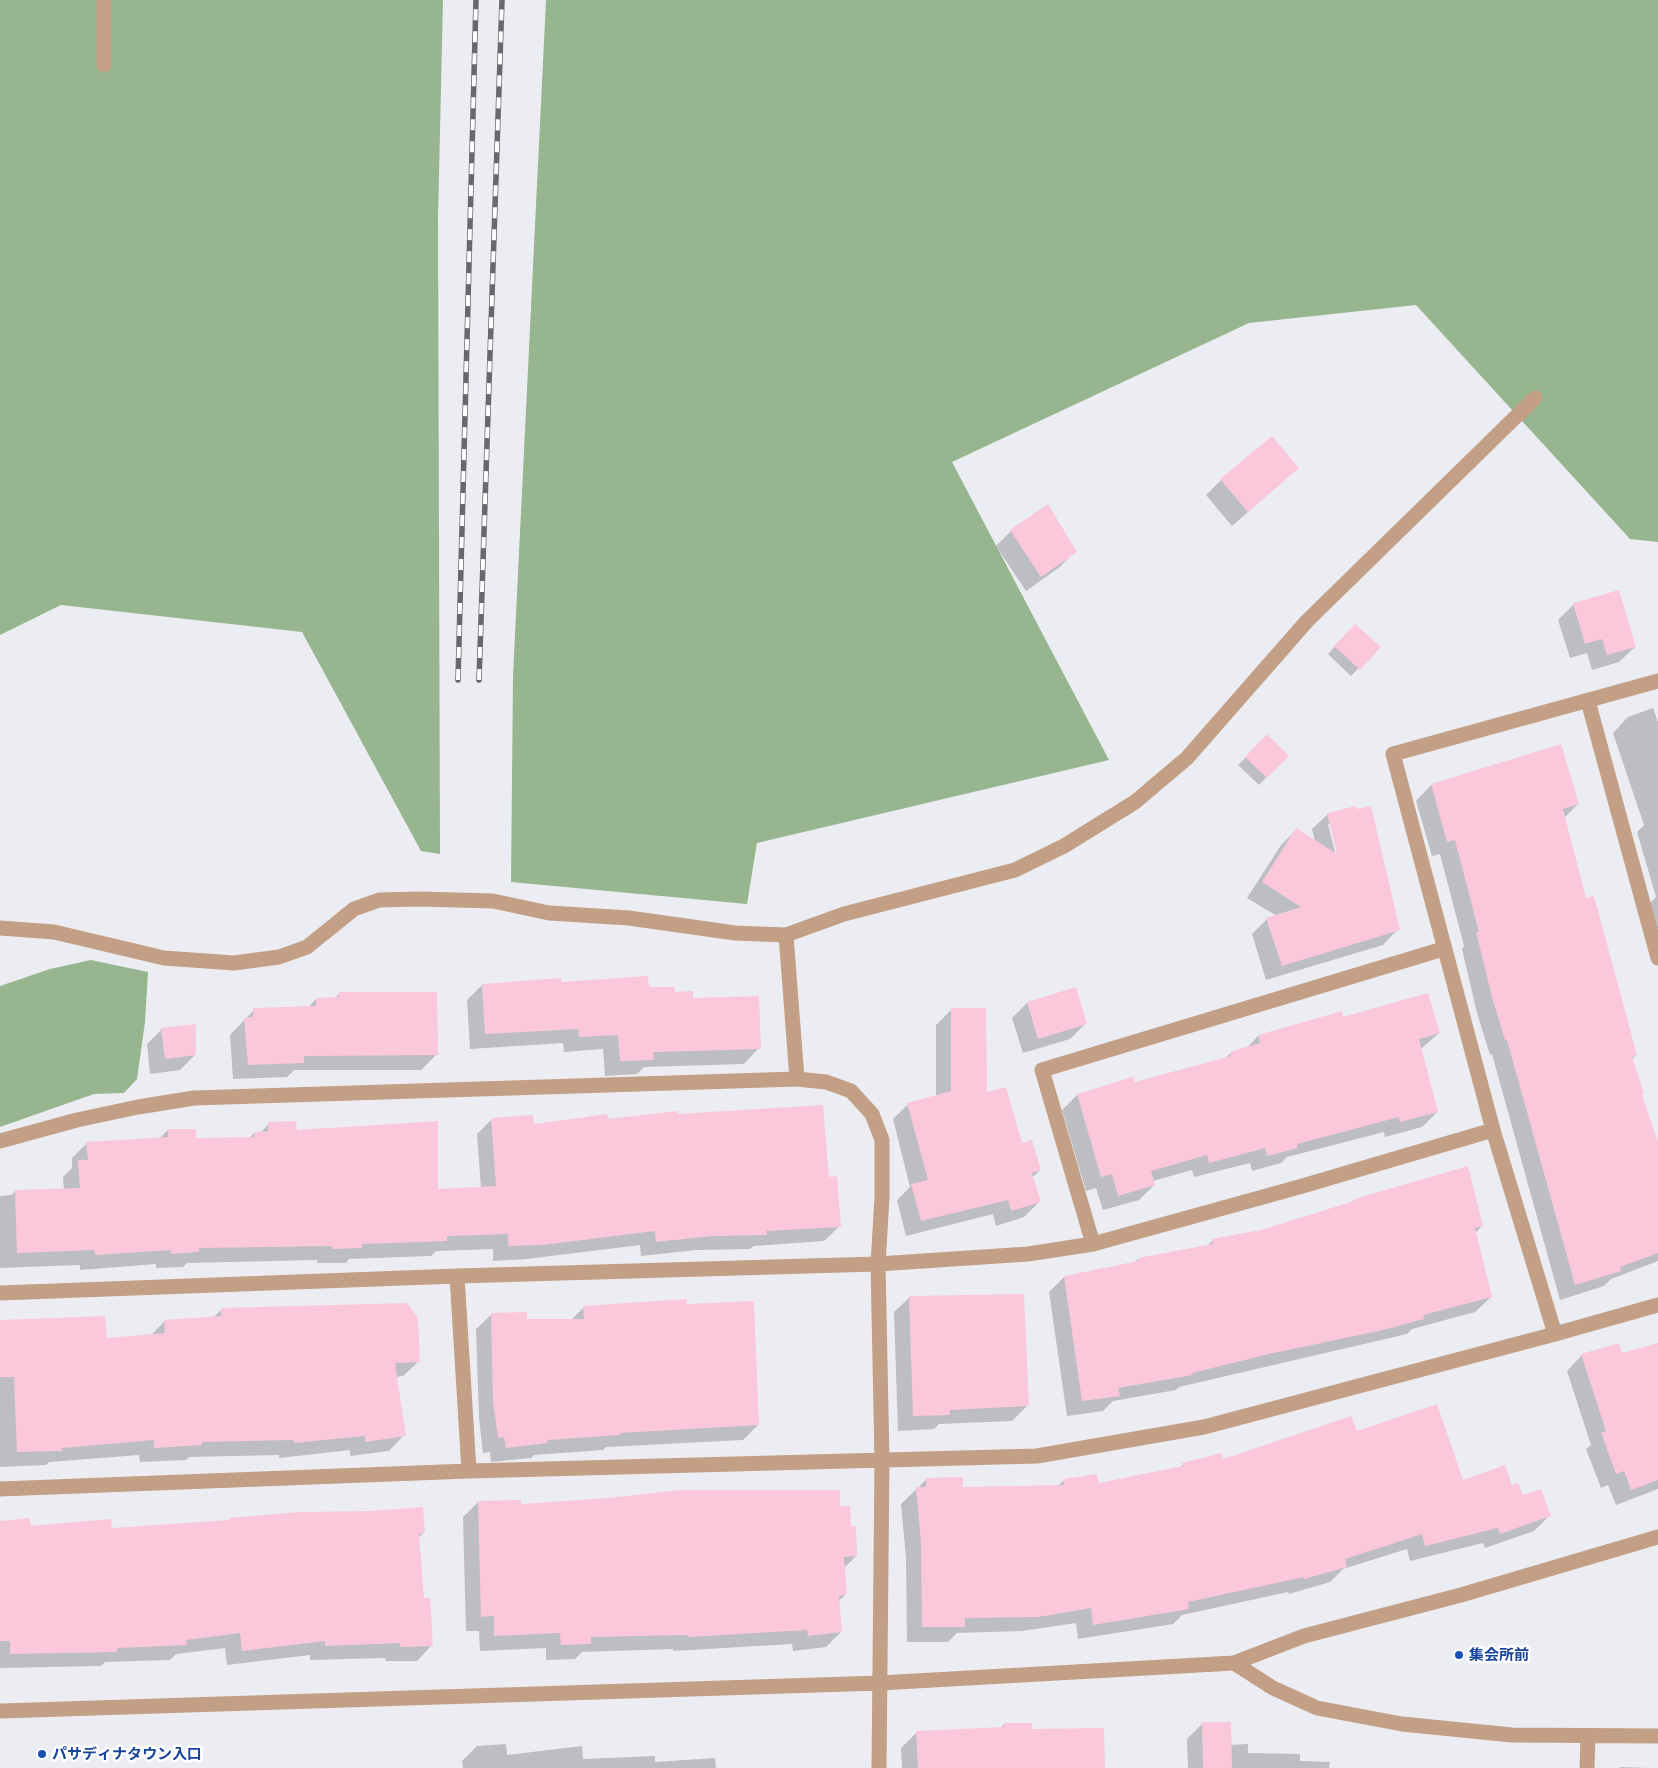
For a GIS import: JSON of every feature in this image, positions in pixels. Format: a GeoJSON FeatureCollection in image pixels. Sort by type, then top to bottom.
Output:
{"type":"FeatureCollection","features":[{"type":"Feature","properties":{"kind":"street"},"geometry":{"type":"LineString","coordinates":[[104,0],[104,65]]}},
{"type":"Feature","properties":{"kind":"street"},"geometry":{"type":"LineString","coordinates":[[0,928],[54,932],[164,958],[234,963],[279,957],[307,947],[354,910],[379,900],[493,901],[550,913],[629,918],[735,932],[786,935],[844,914],[1015,870],[1064,846],[1135,802],[1186,758],[1307,621],[1535,398]]}},
{"type":"Feature","properties":{"kind":"street"},"geometry":{"type":"LineString","coordinates":[[1555,1334],[1493,1130],[1443,949],[1393,754],[1658,681]]}},
{"type":"Feature","properties":{"kind":"street"},"geometry":{"type":"LineString","coordinates":[[1588,701],[1658,958]]}},
{"type":"Feature","properties":{"kind":"street"},"geometry":{"type":"LineString","coordinates":[[786,935],[797,1079]]}},
{"type":"Feature","properties":{"kind":"street"},"geometry":{"type":"LineString","coordinates":[[1093,1244],[1042,1070],[1443,949]]}},
{"type":"Feature","properties":{"kind":"street"},"geometry":{"type":"LineString","coordinates":[[0,1141],[112,1113],[194,1098],[797,1079],[826,1082],[851,1092],[872,1114],[882,1140],[882,1198],[878,1264],[882,1460],[880,1768]]}},
{"type":"Feature","properties":{"kind":"street"},"geometry":{"type":"LineString","coordinates":[[0,1293],[457,1276],[878,1264],[1028,1254],[1093,1244],[1299,1187],[1493,1130]]}},
{"type":"Feature","properties":{"kind":"street"},"geometry":{"type":"LineString","coordinates":[[457,1276],[469,1472]]}},
{"type":"Feature","properties":{"kind":"street"},"geometry":{"type":"LineString","coordinates":[[0,1489],[469,1472],[1038,1456],[1204,1427],[1658,1305]]}},
{"type":"Feature","properties":{"kind":"street"},"geometry":{"type":"LineString","coordinates":[[0,1711],[880,1683],[1234,1663],[1304,1636],[1462,1595],[1658,1538]]}},
{"type":"Feature","properties":{"kind":"street"},"geometry":{"type":"LineString","coordinates":[[1234,1663],[1273,1688],[1317,1708],[1402,1724],[1512,1735],[1658,1736]]}},
{"type":"Feature","properties":{"kind":"street"},"geometry":{"type":"LineString","coordinates":[[1588,1736],[1588,1768]]}},
{"type":"Feature","properties":{"kind":"green space"},"geometry":{"type":"Polygon","coordinates":[[[0,0],[443,0],[438,219],[440,854],[421,851],[302,632],[61,605],[0,635],[0,0]]]}},
{"type":"Feature","properties":{"kind":"green space"},"geometry":{"type":"Polygon","coordinates":[[[546,0],[1658,0],[1658,542],[1630,539],[1416,305],[1249,323],[952,462],[1109,760],[757,843],[747,904],[511,882],[513,676],[546,0]]]}},
{"type":"Feature","properties":{"kind":"green space"},"geometry":{"type":"Polygon","coordinates":[[[91,960],[148,972],[145,1022],[137,1079],[124,1093],[94,1094],[0,1127],[0,986],[50,969],[91,960]]]}},
{"type":"Feature","properties":{"kind":"building"},"geometry":{"type":"Polygon","coordinates":[[[1272,436],[1299,468],[1248,512],[1220,479],[1272,436]]]}},
{"type":"Feature","properties":{"kind":"building"},"geometry":{"type":"Polygon","coordinates":[[[1048,504],[1077,552],[1041,577],[1010,530],[1048,504]]]}},
{"type":"Feature","properties":{"kind":"building"},"geometry":{"type":"Polygon","coordinates":[[[1619,590],[1636,647],[1607,655],[1602,639],[1585,644],[1573,603],[1619,590]]]}},
{"type":"Feature","properties":{"kind":"building"},"geometry":{"type":"Polygon","coordinates":[[[1355,624],[1381,647],[1360,670],[1334,646],[1355,624]]]}},
{"type":"Feature","properties":{"kind":"building"},"geometry":{"type":"Polygon","coordinates":[[[1267,734],[1289,756],[1267,778],[1245,757],[1267,734]]]}},
{"type":"Feature","properties":{"kind":"building"},"geometry":{"type":"Polygon","coordinates":[[[1561,744],[1579,804],[1563,809],[1586,898],[1594,896],[1637,1055],[1632,1057],[1644,1094],[1642,1095],[1658,1142],[1658,1253],[1620,1267],[1621,1271],[1575,1285],[1507,1040],[1505,1040],[1492,997],[1476,932],[1479,932],[1455,840],[1447,842],[1431,784],[1561,744]]]}},
{"type":"Feature","properties":{"kind":"building"},"geometry":{"type":"Polygon","coordinates":[[[1356,806],[1357,809],[1371,806],[1400,930],[1282,966],[1266,918],[1301,907],[1262,882],[1296,828],[1337,854],[1327,813],[1356,806]]]}},
{"type":"Feature","properties":{"kind":"building"},"geometry":{"type":"Polygon","coordinates":[[[648,976],[649,987],[674,987],[675,992],[693,991],[693,998],[759,996],[761,1049],[653,1052],[654,1060],[620,1061],[618,1035],[579,1037],[578,1029],[485,1034],[482,984],[561,978],[561,982],[648,976]]]}},
{"type":"Feature","properties":{"kind":"building"},"geometry":{"type":"Polygon","coordinates":[[[1076,987],[1087,1024],[1038,1039],[1027,1002],[1076,987]]]}},
{"type":"Feature","properties":{"kind":"building"},"geometry":{"type":"Polygon","coordinates":[[[339,992],[437,992],[438,1055],[304,1056],[304,1063],[248,1065],[244,1018],[253,1017],[253,1008],[316,1006],[316,998],[339,997],[339,992]]]}},
{"type":"Feature","properties":{"kind":"building"},"geometry":{"type":"Polygon","coordinates":[[[1428,993],[1440,1033],[1419,1039],[1438,1112],[1400,1122],[1399,1117],[1297,1144],[1298,1148],[1267,1156],[1265,1148],[1209,1163],[1207,1155],[1151,1171],[1155,1185],[1118,1196],[1112,1174],[1101,1177],[1077,1094],[1133,1077],[1135,1082],[1231,1056],[1230,1052],[1260,1043],[1258,1035],[1342,1011],[1343,1017],[1428,993]]]}},
{"type":"Feature","properties":{"kind":"building"},"geometry":{"type":"Polygon","coordinates":[[[951,1008],[986,1008],[987,1092],[1006,1087],[1022,1143],[1032,1140],[1041,1170],[1032,1173],[1041,1202],[1011,1211],[1008,1200],[921,1221],[911,1184],[928,1180],[907,1103],[951,1091],[951,1008]]]}},
{"type":"Feature","properties":{"kind":"building"},"geometry":{"type":"Polygon","coordinates":[[[196,1024],[196,1055],[165,1059],[161,1028],[196,1024]]]}},
{"type":"Feature","properties":{"kind":"building"},"geometry":{"type":"Polygon","coordinates":[[[823,1105],[829,1177],[837,1176],[841,1227],[766,1231],[767,1235],[712,1236],[656,1242],[655,1231],[543,1245],[508,1246],[508,1234],[447,1236],[447,1241],[362,1244],[362,1248],[332,1249],[332,1246],[199,1248],[199,1252],[171,1254],[171,1250],[95,1255],[94,1250],[17,1253],[15,1190],[80,1188],[78,1160],[88,1160],[86,1142],[168,1137],[168,1129],[196,1129],[196,1138],[254,1137],[254,1132],[268,1131],[268,1122],[296,1121],[297,1130],[438,1121],[438,1189],[496,1186],[491,1118],[533,1115],[534,1124],[607,1114],[608,1119],[677,1111],[677,1114],[823,1105]]]}},
{"type":"Feature","properties":{"kind":"building"},"geometry":{"type":"Polygon","coordinates":[[[1468,1166],[1483,1226],[1475,1228],[1492,1297],[1423,1315],[1424,1319],[1383,1330],[1269,1354],[1192,1373],[1193,1375],[1118,1388],[1120,1396],[1082,1401],[1064,1276],[1138,1261],[1138,1258],[1213,1244],[1212,1239],[1261,1230],[1354,1201],[1354,1199],[1468,1166]]]}},
{"type":"Feature","properties":{"kind":"building"},"geometry":{"type":"Polygon","coordinates":[[[1024,1294],[1029,1406],[950,1410],[950,1415],[913,1416],[909,1296],[1024,1294]]]}},
{"type":"Feature","properties":{"kind":"building"},"geometry":{"type":"Polygon","coordinates":[[[687,1299],[687,1304],[754,1301],[759,1425],[620,1433],[620,1435],[547,1440],[548,1443],[506,1448],[504,1437],[498,1438],[493,1402],[491,1313],[527,1312],[527,1319],[584,1319],[583,1306],[687,1299]]]}},
{"type":"Feature","properties":{"kind":"building"},"geometry":{"type":"Polygon","coordinates":[[[407,1303],[418,1318],[420,1362],[395,1363],[406,1436],[365,1442],[365,1436],[294,1443],[294,1440],[202,1442],[202,1445],[154,1448],[154,1440],[62,1448],[62,1451],[17,1452],[14,1377],[0,1377],[0,1320],[105,1316],[107,1338],[165,1333],[164,1320],[221,1316],[221,1308],[407,1303]]]}},
{"type":"Feature","properties":{"kind":"building"},"geometry":{"type":"Polygon","coordinates":[[[1619,1343],[1622,1353],[1658,1343],[1658,1480],[1631,1490],[1624,1471],[1616,1474],[1601,1433],[1606,1431],[1581,1354],[1619,1343]]]}},
{"type":"Feature","properties":{"kind":"building"},"geometry":{"type":"Polygon","coordinates":[[[1437,1404],[1463,1480],[1505,1465],[1512,1485],[1518,1483],[1523,1495],[1541,1489],[1551,1516],[1500,1534],[1498,1528],[1425,1546],[1422,1534],[1345,1559],[1347,1567],[1304,1579],[1304,1577],[1188,1602],[1189,1609],[1093,1625],[1091,1608],[1038,1617],[965,1618],[965,1627],[922,1627],[921,1542],[916,1487],[926,1487],[926,1478],[963,1477],[963,1487],[1064,1485],[1063,1479],[1097,1474],[1099,1483],[1183,1466],[1182,1463],[1222,1453],[1223,1459],[1351,1416],[1357,1431],[1437,1404]]]}},
{"type":"Feature","properties":{"kind":"building"},"geometry":{"type":"Polygon","coordinates":[[[681,1490],[840,1490],[840,1506],[850,1506],[851,1526],[856,1526],[857,1556],[844,1557],[847,1594],[839,1596],[842,1632],[808,1636],[807,1630],[688,1637],[687,1635],[591,1637],[591,1644],[561,1645],[560,1633],[494,1636],[494,1616],[481,1617],[478,1501],[521,1500],[521,1504],[608,1498],[681,1490]]]}},
{"type":"Feature","properties":{"kind":"building"},"geometry":{"type":"Polygon","coordinates":[[[423,1507],[425,1532],[419,1534],[424,1598],[430,1598],[433,1646],[400,1647],[400,1643],[325,1646],[325,1641],[242,1651],[240,1633],[186,1640],[187,1645],[117,1648],[117,1652],[10,1654],[10,1641],[0,1641],[0,1521],[30,1518],[31,1526],[111,1519],[112,1528],[229,1520],[229,1518],[301,1512],[370,1511],[423,1507]]]}},
{"type":"Feature","properties":{"kind":"building"},"geometry":{"type":"Polygon","coordinates":[[[1202,1722],[1231,1722],[1232,1768],[1203,1768],[1202,1722]]]}},
{"type":"Feature","properties":{"kind":"building"},"geometry":{"type":"Polygon","coordinates":[[[1004,1723],[1032,1723],[1032,1729],[1104,1728],[1105,1768],[918,1768],[916,1731],[1004,1727],[1004,1723]]]}},
{"type":"Feature","properties":{"kind":"railway"},"geometry":{"type":"LineString","coordinates":[[458,680],[476,0]]}},
{"type":"Feature","properties":{"kind":"railway"},"geometry":{"type":"LineString","coordinates":[[479,680],[502,0]]}},
{"type":"Feature","properties":{"kind":"place","name":"集会所前"},"geometry":{"type":"Point","coordinates":[1459,1655]}},
{"type":"Feature","properties":{"kind":"place","name":"パサディナタウン入口"},"geometry":{"type":"Point","coordinates":[42,1754]}}]}
